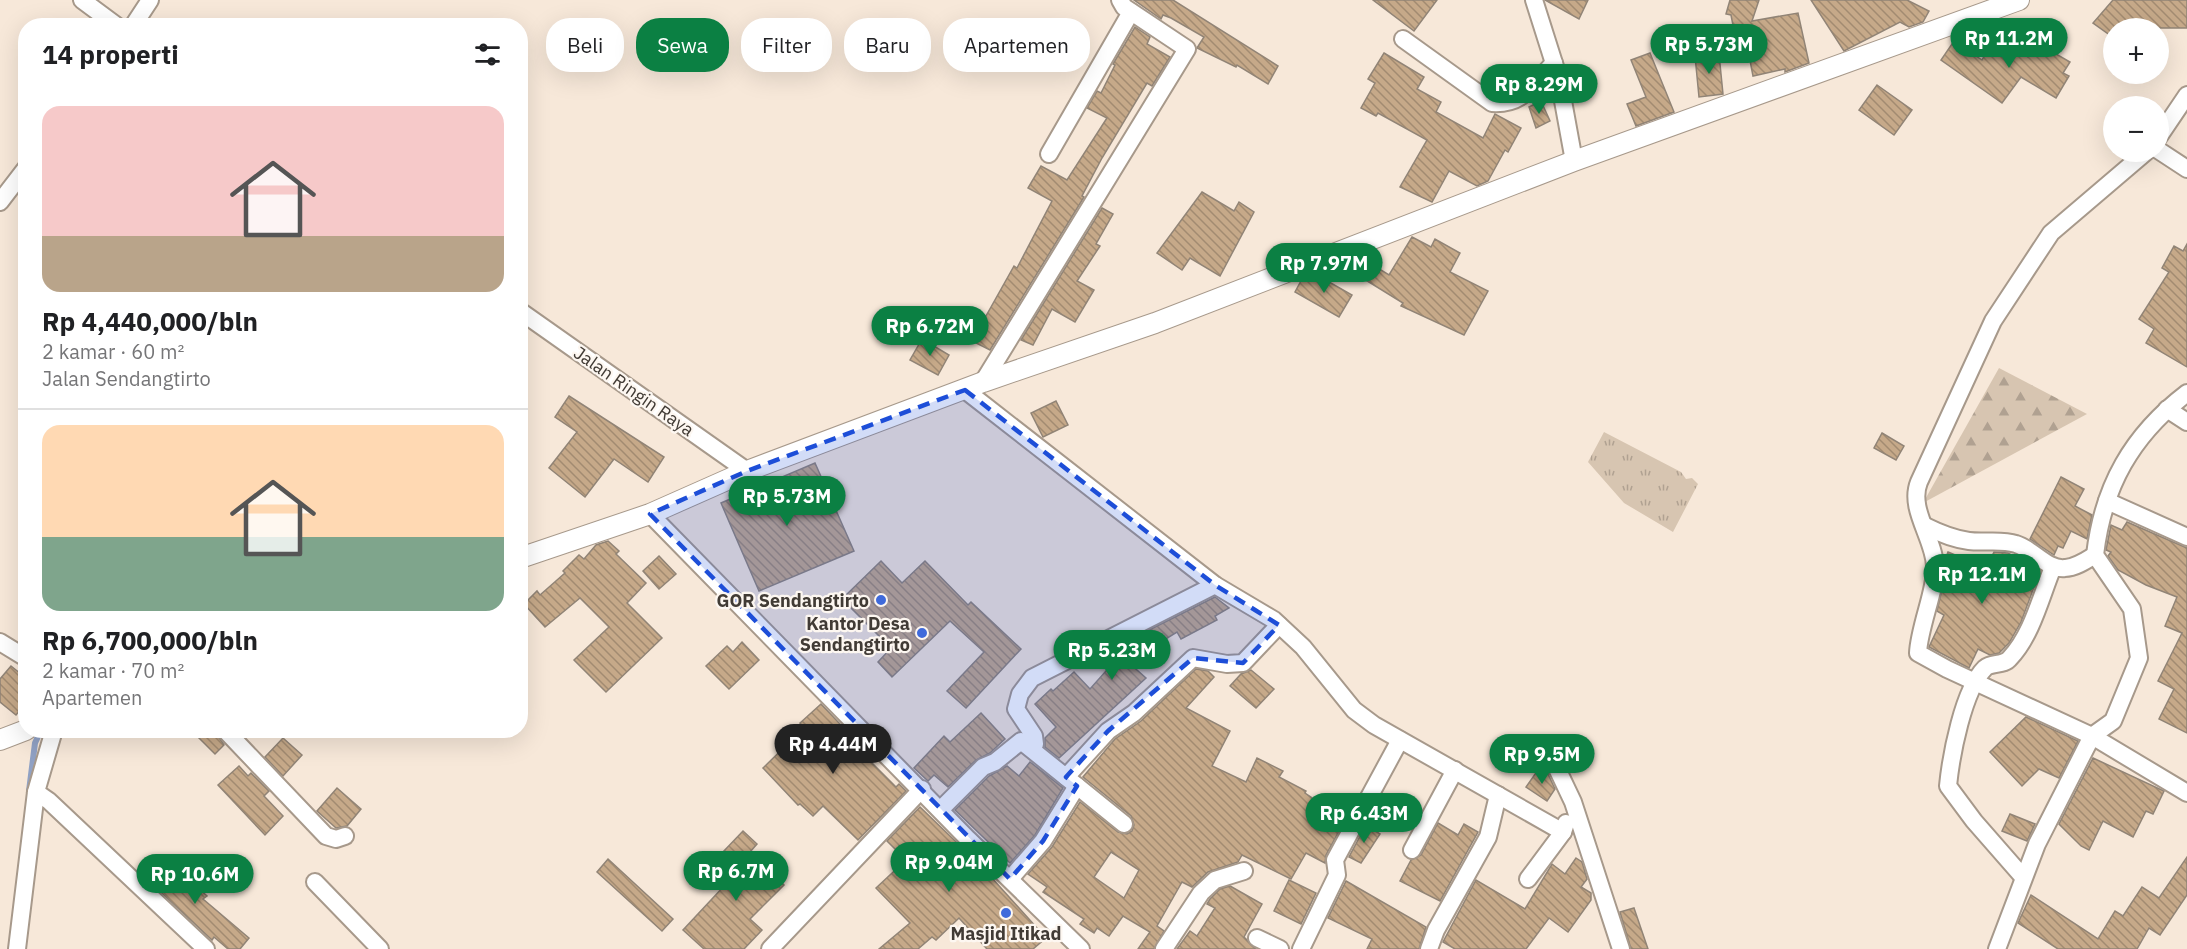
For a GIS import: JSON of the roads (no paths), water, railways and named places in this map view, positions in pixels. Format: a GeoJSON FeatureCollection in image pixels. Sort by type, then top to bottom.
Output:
{"type":"FeatureCollection","features":[{"type":"Feature","properties":{"kind":"street"},"geometry":{"type":"LineString","coordinates":[[82,0],[107,18]]}},
{"type":"Feature","properties":{"kind":"street"},"geometry":{"type":"LineString","coordinates":[[138,18],[150,0]]}},
{"type":"Feature","properties":{"kind":"street"},"geometry":{"type":"LineString","coordinates":[[1534,0],[1554,63],[1574,160]]}},
{"type":"Feature","properties":{"kind":"street"},"geometry":{"type":"LineString","coordinates":[[528,555],[650,514],[747,471],[983,382],[1155,323],[1574,160],[2019,0]]}},
{"type":"Feature","properties":{"kind":"street"},"geometry":{"type":"LineString","coordinates":[[983,382],[1187,49],[1126,6],[1049,154]]}},
{"type":"Feature","properties":{"kind":"street"},"geometry":{"type":"LineString","coordinates":[[1403,39],[1492,103],[1506,104],[1517,101],[1554,63]]}},
{"type":"Feature","properties":{"kind":"street"},"geometry":{"type":"LineString","coordinates":[[2169,122],[2187,95]]}},
{"type":"Feature","properties":{"kind":"street"},"geometry":{"type":"LineString","coordinates":[[2169,158],[2187,170]]}},
{"type":"Feature","properties":{"kind":"street"},"geometry":{"type":"LineString","coordinates":[[2134,162],[2051,233],[1993,321],[1916,489],[1915,499],[1936,568],[1919,636],[1918,653],[1976,683],[2092,736],[2187,793]]}},
{"type":"Feature","properties":{"kind":"street"},"geometry":{"type":"LineString","coordinates":[[0,202],[18,178]]}},
{"type":"Feature","properties":{"kind":"street","name":"Jalan Ringin Raya"},"geometry":{"type":"LineString","coordinates":[[528,317],[747,471]]}},
{"type":"Feature","properties":{"kind":"street"},"geometry":{"type":"LineString","coordinates":[[965,390],[1215,585],[1280,625],[1303,647],[1354,711],[1400,740],[1563,832]]}},
{"type":"Feature","properties":{"kind":"street"},"geometry":{"type":"LineString","coordinates":[[1997,949],[2037,844],[2092,736],[2113,722],[2139,658],[2132,609],[2096,555],[2099,521],[2115,477],[2132,448],[2167,409],[2187,393]]}},
{"type":"Feature","properties":{"kind":"street"},"geometry":{"type":"LineString","coordinates":[[2167,409],[2187,422]]}},
{"type":"Feature","properties":{"kind":"street"},"geometry":{"type":"LineString","coordinates":[[2107,501],[2187,537]]}},
{"type":"Feature","properties":{"kind":"street"},"geometry":{"type":"LineString","coordinates":[[650,514],[940,809],[1082,949]]}},
{"type":"Feature","properties":{"kind":"street"},"geometry":{"type":"LineString","coordinates":[[1925,526],[1948,537],[1970,542],[2013,542],[2029,549],[2053,567],[2067,569],[2096,555]]}},
{"type":"Feature","properties":{"kind":"street"},"geometry":{"type":"LineString","coordinates":[[2023,877],[1974,821],[1948,786],[1953,746],[1976,683],[1985,668],[2009,660],[2019,645],[2053,567]]}},
{"type":"Feature","properties":{"kind":"street"},"geometry":{"type":"LineString","coordinates":[[1031,748],[1035,744],[1034,736],[1016,709],[1020,694],[1032,678],[1215,585]]}},
{"type":"Feature","properties":{"kind":"street"},"geometry":{"type":"LineString","coordinates":[[1010,879],[1043,840],[1072,782],[1108,731],[1134,713],[1193,658],[1227,664],[1243,663],[1280,625]]}},
{"type":"Feature","properties":{"kind":"street"},"geometry":{"type":"LineString","coordinates":[[0,642],[18,653]]}},
{"type":"Feature","properties":{"kind":"street"},"geometry":{"type":"LineString","coordinates":[[0,740],[18,733]]}},
{"type":"Feature","properties":{"kind":"street"},"geometry":{"type":"LineString","coordinates":[[17,949],[36,792],[52,738]]}},
{"type":"Feature","properties":{"kind":"street"},"geometry":{"type":"LineString","coordinates":[[233,738],[326,836],[336,839],[345,836]]}},
{"type":"Feature","properties":{"kind":"street"},"geometry":{"type":"LineString","coordinates":[[1301,949],[1337,875],[1335,860],[1400,740]]}},
{"type":"Feature","properties":{"kind":"street"},"geometry":{"type":"LineString","coordinates":[[940,809],[983,768],[995,762],[1021,741],[1124,824]]}},
{"type":"Feature","properties":{"kind":"street"},"geometry":{"type":"LineString","coordinates":[[1554,762],[1573,802],[1622,949]]}},
{"type":"Feature","properties":{"kind":"street"},"geometry":{"type":"LineString","coordinates":[[1412,850],[1455,770]]}},
{"type":"Feature","properties":{"kind":"street"},"geometry":{"type":"LineString","coordinates":[[770,949],[922,789]]}},
{"type":"Feature","properties":{"kind":"street"},"geometry":{"type":"LineString","coordinates":[[36,792],[49,801],[206,949]]}},
{"type":"Feature","properties":{"kind":"street"},"geometry":{"type":"LineString","coordinates":[[1429,949],[1436,930],[1488,837],[1498,795]]}},
{"type":"Feature","properties":{"kind":"street"},"geometry":{"type":"LineString","coordinates":[[1528,879],[1563,832],[1573,802]]}},
{"type":"Feature","properties":{"kind":"street"},"geometry":{"type":"LineString","coordinates":[[1164,949],[1201,892],[1215,880],[1245,871]]}},
{"type":"Feature","properties":{"kind":"street"},"geometry":{"type":"LineString","coordinates":[[315,882],[380,949]]}},
{"type":"Feature","properties":{"kind":"street"},"geometry":{"type":"LineString","coordinates":[[1257,938],[1280,949]]}},
{"type":"Feature","properties":{"kind":"waterway"},"geometry":{"type":"LineString","coordinates":[[29,791],[37,738]]}},
{"type":"Feature","properties":{"kind":"place","name":"GOR Sendangtirto"},"geometry":{"type":"Point","coordinates":[881,600]}},
{"type":"Feature","properties":{"kind":"place","name":"Kantor Desa Sendangtirto"},"geometry":{"type":"Point","coordinates":[922,633]}},
{"type":"Feature","properties":{"kind":"place","name":"Masjid Itikad"},"geometry":{"type":"Point","coordinates":[1006,913]}}]}
